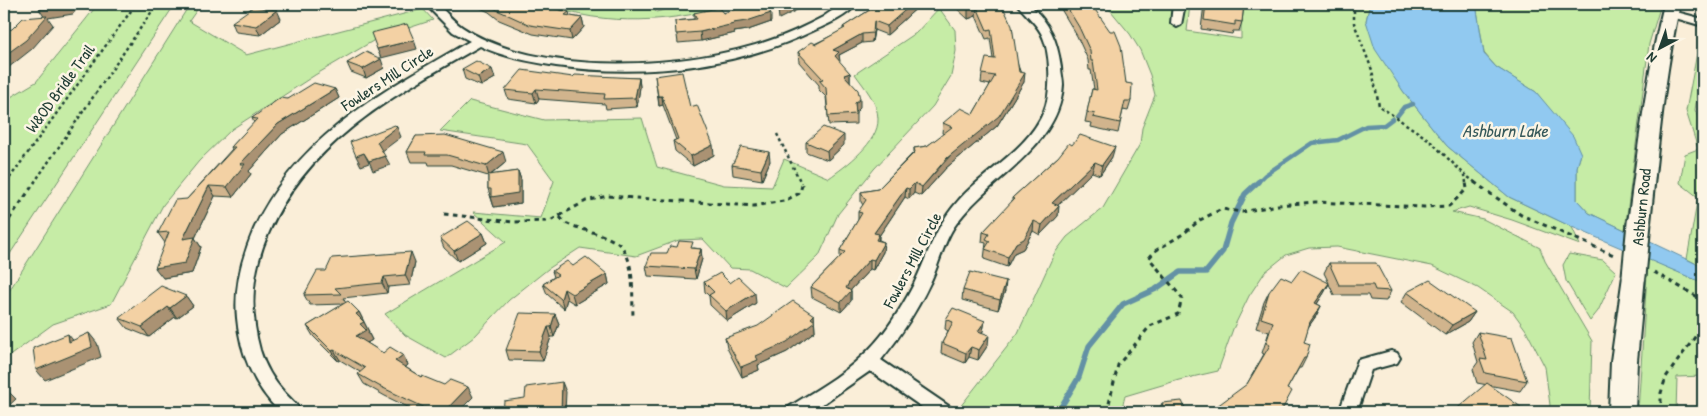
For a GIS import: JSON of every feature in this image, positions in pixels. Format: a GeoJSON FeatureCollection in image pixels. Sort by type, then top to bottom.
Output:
{"type":"FeatureCollection","features":[{"type":"Feature","properties":{"kind":"main road","name":"Ashburn Road"},"geometry":{"type":"LineString","coordinates":[[1622,412],[1624,361],[1643,274],[1639,223],[1655,91],[1670,9]]}},
{"type":"Feature","properties":{"kind":"street"},"geometry":{"type":"LineString","coordinates":[[431,4],[439,15],[454,28],[477,42],[522,56],[552,62],[600,67],[636,67],[730,56],[775,43],[815,26],[851,4]]}},
{"type":"Feature","properties":{"kind":"street","name":"Fowlers Mill Circle"},"geometry":{"type":"LineString","coordinates":[[796,412],[836,386],[869,361],[904,316],[919,290],[948,225],[962,205],[1037,137],[1048,118],[1053,100],[1057,68],[1049,38],[1023,4]]}},
{"type":"Feature","properties":{"kind":"street"},"geometry":{"type":"LineString","coordinates":[[1177,23],[1178,4]]}},
{"type":"Feature","properties":{"kind":"street"},"geometry":{"type":"LineString","coordinates":[[1670,9],[1703,23]]}},
{"type":"Feature","properties":{"kind":"street","name":"Fowlers Mill Circle"},"geometry":{"type":"LineString","coordinates":[[292,412],[275,398],[259,372],[248,338],[244,312],[244,285],[250,260],[262,226],[285,185],[313,153],[374,103],[477,42]]}},
{"type":"Feature","properties":{"kind":"street"},"geometry":{"type":"LineString","coordinates":[[1348,412],[1364,365],[1391,358]]}},
{"type":"Feature","properties":{"kind":"street"},"geometry":{"type":"LineString","coordinates":[[869,361],[943,412]]}},
{"type":"Feature","properties":{"kind":"path","name":"W&OD Bridle Trail"},"geometry":{"type":"LineString","coordinates":[[4,186],[136,4]]}},
{"type":"Feature","properties":{"kind":"path"},"geometry":{"type":"LineString","coordinates":[[4,227],[157,4]]}},
{"type":"Feature","properties":{"kind":"path"},"geometry":{"type":"LineString","coordinates":[[1354,4],[1352,12],[1362,47],[1375,78],[1379,106],[1389,115],[1421,134],[1444,152],[1465,175],[1521,215],[1617,256]]}},
{"type":"Feature","properties":{"kind":"path"},"geometry":{"type":"LineString","coordinates":[[444,214],[512,222],[550,221],[586,201],[607,196],[754,206],[784,201],[800,193],[802,186],[777,134]]}},
{"type":"Feature","properties":{"kind":"path"},"geometry":{"type":"LineString","coordinates":[[1106,412],[1118,365],[1150,326],[1178,314],[1182,298],[1174,285],[1156,269],[1149,258],[1155,251],[1183,234],[1200,220],[1222,209],[1242,212],[1278,205],[1314,202],[1424,207],[1449,206],[1454,204],[1466,189],[1465,175]]}},
{"type":"Feature","properties":{"kind":"path"},"geometry":{"type":"LineString","coordinates":[[560,217],[565,223],[619,244],[632,273],[633,316]]}},
{"type":"Feature","properties":{"kind":"path"},"geometry":{"type":"LineString","coordinates":[[1643,274],[1671,280],[1703,300]]}},
{"type":"Feature","properties":{"kind":"path"},"geometry":{"type":"LineString","coordinates":[[1661,412],[1662,393],[1666,377],[1703,326]]}},
{"type":"Feature","properties":{"kind":"green space"},"geometry":{"type":"Polygon","coordinates":[[[98,4],[175,4],[4,263],[4,101],[36,82],[98,4]]]}},
{"type":"Feature","properties":{"kind":"green space"},"geometry":{"type":"Polygon","coordinates":[[[190,4],[201,4],[189,21],[246,55],[423,9],[433,20],[378,38],[315,75],[232,129],[199,161],[163,205],[111,304],[53,324],[4,360],[4,299],[190,4]]]}},
{"type":"Feature","properties":{"kind":"green space"},"geometry":{"type":"Polygon","coordinates":[[[546,4],[648,4],[656,12],[687,4],[734,4],[689,15],[640,20],[591,17],[568,12],[546,4]]]}},
{"type":"Feature","properties":{"kind":"green space"},"geometry":{"type":"Polygon","coordinates":[[[1101,4],[1190,4],[1187,31],[1241,39],[1241,4],[1370,4],[1366,21],[1403,91],[1447,146],[1509,197],[1572,227],[1580,245],[1512,220],[1469,207],[1452,212],[1483,219],[1540,248],[1545,261],[1592,341],[1590,412],[1548,412],[1550,405],[1545,367],[1526,330],[1513,312],[1478,288],[1432,266],[1337,247],[1309,248],[1286,255],[1265,272],[1249,296],[1233,329],[1218,371],[1125,396],[1121,412],[956,412],[1018,333],[1054,254],[1067,237],[1103,208],[1140,144],[1142,128],[1155,95],[1150,75],[1140,50],[1130,34],[1111,11],[1101,4]]]}},
{"type":"Feature","properties":{"kind":"green space"},"geometry":{"type":"Polygon","coordinates":[[[1476,4],[1661,4],[1649,44],[1625,230],[1589,213],[1577,200],[1577,167],[1581,154],[1536,92],[1496,67],[1484,53],[1476,4]]]}},
{"type":"Feature","properties":{"kind":"green space"},"geometry":{"type":"Polygon","coordinates":[[[939,8],[955,30],[956,51],[951,76],[933,106],[874,169],[838,214],[819,256],[786,288],[750,269],[730,268],[703,239],[679,240],[636,256],[580,248],[548,269],[509,300],[474,337],[446,358],[405,335],[385,314],[506,242],[473,212],[541,218],[554,181],[527,144],[440,131],[470,101],[544,120],[642,118],[657,167],[724,185],[772,187],[784,159],[829,178],[860,153],[877,128],[876,107],[855,74],[916,33],[939,8]]]}},
{"type":"Feature","properties":{"kind":"green space"},"geometry":{"type":"Polygon","coordinates":[[[1703,36],[1703,60],[1695,110],[1703,130],[1703,267],[1687,259],[1698,197],[1680,183],[1685,154],[1698,149],[1686,111],[1700,37],[1703,36]]]}},
{"type":"Feature","properties":{"kind":"green space"},"geometry":{"type":"Polygon","coordinates":[[[1569,254],[1603,260],[1616,272],[1598,311],[1590,321],[1566,281],[1563,265],[1569,254]]]}},
{"type":"Feature","properties":{"kind":"green space"},"geometry":{"type":"Polygon","coordinates":[[[1648,259],[1703,283],[1703,376],[1677,377],[1676,412],[1638,412],[1648,259]]]}},
{"type":"Feature","properties":{"kind":"water","name":"Ashburn Lake"},"geometry":{"type":"Polygon","coordinates":[[[1370,4],[1410,4],[1421,8],[1430,7],[1434,4],[1476,4],[1484,54],[1496,67],[1536,92],[1573,136],[1581,154],[1577,167],[1577,200],[1589,213],[1703,267],[1703,283],[1572,227],[1509,197],[1447,146],[1403,91],[1375,49],[1366,21],[1370,4]]]}},
{"type":"Feature","properties":{"kind":"building"},"geometry":{"type":"Polygon","coordinates":[[[43,4],[68,4],[39,9],[43,4]]]}},
{"type":"Feature","properties":{"kind":"building"},"geometry":{"type":"Polygon","coordinates":[[[488,4],[539,4],[569,12],[565,15],[582,18],[570,31],[530,25],[488,4]]]}},
{"type":"Feature","properties":{"kind":"building"},"geometry":{"type":"Polygon","coordinates":[[[752,4],[760,4],[771,13],[747,21],[700,32],[676,34],[675,21],[697,19],[694,13],[717,8],[723,13],[752,4]]]}},
{"type":"Feature","properties":{"kind":"building"},"geometry":{"type":"Polygon","coordinates":[[[778,4],[791,4],[778,10],[778,4]]]}},
{"type":"Feature","properties":{"kind":"building"},"geometry":{"type":"Polygon","coordinates":[[[879,4],[912,4],[887,26],[874,21],[873,33],[862,34],[833,50],[839,52],[835,56],[850,73],[844,75],[858,90],[860,99],[855,103],[856,114],[828,116],[826,88],[819,80],[823,79],[798,52],[812,42],[816,44],[845,28],[843,27],[879,4]]]}},
{"type":"Feature","properties":{"kind":"building"},"geometry":{"type":"Polygon","coordinates":[[[962,4],[996,4],[1005,11],[1012,26],[1019,72],[1025,73],[999,116],[947,158],[922,187],[915,183],[909,189],[906,188],[874,233],[879,234],[876,240],[884,242],[874,260],[870,259],[850,281],[846,288],[851,291],[841,302],[811,287],[845,252],[840,250],[862,213],[858,212],[866,200],[861,192],[878,189],[915,152],[914,148],[927,146],[952,127],[943,123],[961,108],[973,114],[995,76],[982,74],[986,58],[995,59],[991,29],[987,30],[977,7],[968,9],[962,4]]]}},
{"type":"Feature","properties":{"kind":"building"},"geometry":{"type":"Polygon","coordinates":[[[1065,4],[1091,4],[1110,31],[1115,31],[1121,46],[1126,83],[1132,84],[1131,101],[1125,101],[1120,123],[1093,117],[1095,114],[1087,112],[1092,89],[1097,90],[1093,61],[1091,61],[1090,51],[1079,27],[1065,4]]]}},
{"type":"Feature","properties":{"kind":"building"},"geometry":{"type":"Polygon","coordinates":[[[1206,4],[1244,4],[1242,22],[1235,21],[1235,25],[1204,20],[1206,4]]]}},
{"type":"Feature","properties":{"kind":"building"},"geometry":{"type":"Polygon","coordinates":[[[253,7],[277,10],[256,26],[232,22],[253,7]]]}},
{"type":"Feature","properties":{"kind":"building"},"geometry":{"type":"Polygon","coordinates":[[[47,16],[26,40],[4,56],[4,35],[9,30],[23,18],[47,16]]]}},
{"type":"Feature","properties":{"kind":"building"},"geometry":{"type":"Polygon","coordinates":[[[407,24],[414,40],[377,49],[371,33],[407,24]]]}},
{"type":"Feature","properties":{"kind":"building"},"geometry":{"type":"Polygon","coordinates":[[[366,52],[381,59],[363,69],[347,63],[366,52]]]}},
{"type":"Feature","properties":{"kind":"building"},"geometry":{"type":"Polygon","coordinates":[[[476,61],[492,69],[478,77],[462,69],[476,61]]]}},
{"type":"Feature","properties":{"kind":"building"},"geometry":{"type":"Polygon","coordinates":[[[522,70],[573,77],[575,75],[639,78],[635,98],[604,99],[605,94],[536,89],[533,93],[505,90],[522,70]]]}},
{"type":"Feature","properties":{"kind":"building"},"geometry":{"type":"Polygon","coordinates":[[[682,72],[690,107],[697,105],[713,145],[691,156],[673,141],[678,139],[662,96],[658,96],[655,76],[682,72]]]}},
{"type":"Feature","properties":{"kind":"building"},"geometry":{"type":"Polygon","coordinates":[[[314,83],[335,89],[278,124],[240,164],[245,164],[227,187],[209,186],[183,239],[195,237],[185,263],[155,268],[169,232],[158,233],[175,200],[187,199],[235,147],[231,147],[257,119],[252,118],[280,98],[288,99],[314,83]]]}},
{"type":"Feature","properties":{"kind":"building"},"geometry":{"type":"Polygon","coordinates":[[[395,125],[397,127],[377,142],[385,156],[369,161],[364,153],[356,156],[350,142],[395,125]]]}},
{"type":"Feature","properties":{"kind":"building"},"geometry":{"type":"Polygon","coordinates":[[[823,127],[844,135],[827,151],[806,142],[823,127]]]}},
{"type":"Feature","properties":{"kind":"building"},"geometry":{"type":"Polygon","coordinates":[[[445,135],[503,152],[486,166],[447,155],[425,155],[426,152],[407,152],[416,136],[445,135]]]}},
{"type":"Feature","properties":{"kind":"building"},"geometry":{"type":"Polygon","coordinates":[[[1080,135],[1115,147],[1102,165],[1095,162],[1052,203],[1059,206],[1042,225],[1034,221],[1024,239],[1016,243],[1008,257],[985,249],[990,241],[986,239],[989,234],[983,232],[1014,199],[1012,198],[1058,157],[1069,143],[1072,145],[1080,135]]]}},
{"type":"Feature","properties":{"kind":"building"},"geometry":{"type":"Polygon","coordinates":[[[741,147],[769,152],[761,170],[732,165],[741,147]]]}},
{"type":"Feature","properties":{"kind":"building"},"geometry":{"type":"Polygon","coordinates":[[[518,171],[518,193],[491,197],[491,189],[488,189],[488,175],[518,171]]]}},
{"type":"Feature","properties":{"kind":"building"},"geometry":{"type":"Polygon","coordinates":[[[468,221],[483,233],[454,251],[440,238],[468,221]]]}},
{"type":"Feature","properties":{"kind":"building"},"geometry":{"type":"Polygon","coordinates":[[[679,241],[693,242],[691,248],[701,249],[694,269],[646,266],[651,253],[667,253],[670,246],[677,247],[679,241]]]}},
{"type":"Feature","properties":{"kind":"building"},"geometry":{"type":"Polygon","coordinates":[[[411,252],[405,275],[384,277],[382,283],[335,288],[341,294],[304,295],[317,271],[326,271],[332,258],[411,252]]]}},
{"type":"Feature","properties":{"kind":"building"},"geometry":{"type":"Polygon","coordinates":[[[586,257],[607,274],[572,294],[564,289],[561,299],[543,284],[558,275],[552,271],[567,261],[573,266],[586,257]]]}},
{"type":"Feature","properties":{"kind":"building"},"geometry":{"type":"Polygon","coordinates":[[[1329,263],[1376,263],[1391,291],[1375,290],[1373,285],[1339,285],[1329,263]]]}},
{"type":"Feature","properties":{"kind":"building"},"geometry":{"type":"Polygon","coordinates":[[[1301,269],[1329,283],[1315,303],[1321,306],[1310,322],[1304,342],[1310,344],[1306,358],[1304,358],[1287,389],[1292,391],[1283,408],[1277,412],[1209,412],[1247,384],[1270,345],[1266,343],[1273,322],[1261,318],[1269,292],[1281,276],[1292,281],[1301,269]]]}},
{"type":"Feature","properties":{"kind":"building"},"geometry":{"type":"Polygon","coordinates":[[[970,272],[1006,281],[1000,300],[963,290],[970,272]]]}},
{"type":"Feature","properties":{"kind":"building"},"geometry":{"type":"Polygon","coordinates":[[[720,273],[730,283],[738,277],[755,293],[726,311],[709,295],[714,292],[704,282],[720,273]]]}},
{"type":"Feature","properties":{"kind":"building"},"geometry":{"type":"Polygon","coordinates":[[[1430,280],[1475,312],[1452,325],[1407,292],[1430,280]]]}},
{"type":"Feature","properties":{"kind":"building"},"geometry":{"type":"Polygon","coordinates":[[[161,286],[186,296],[142,327],[119,318],[161,286]]]}},
{"type":"Feature","properties":{"kind":"building"},"geometry":{"type":"Polygon","coordinates":[[[348,301],[359,312],[356,314],[364,322],[360,324],[366,330],[356,336],[383,353],[390,347],[403,355],[395,361],[421,377],[444,385],[450,380],[468,387],[444,412],[434,412],[358,374],[365,368],[334,350],[332,351],[307,326],[348,301]]]}},
{"type":"Feature","properties":{"kind":"building"},"geometry":{"type":"Polygon","coordinates":[[[793,301],[814,315],[811,318],[815,321],[787,342],[756,356],[758,360],[741,367],[725,338],[758,326],[793,301]]]}},
{"type":"Feature","properties":{"kind":"building"},"geometry":{"type":"Polygon","coordinates":[[[953,308],[985,321],[978,331],[989,335],[979,350],[971,347],[966,353],[942,343],[953,322],[946,319],[953,308]]]}},
{"type":"Feature","properties":{"kind":"building"},"geometry":{"type":"Polygon","coordinates":[[[520,313],[555,314],[539,351],[506,350],[520,313]]]}},
{"type":"Feature","properties":{"kind":"building"},"geometry":{"type":"Polygon","coordinates":[[[1478,332],[1512,338],[1527,381],[1485,373],[1480,359],[1487,360],[1478,332]]]}},
{"type":"Feature","properties":{"kind":"building"},"geometry":{"type":"Polygon","coordinates":[[[89,333],[92,347],[36,370],[33,348],[68,334],[69,342],[89,333]]]}},
{"type":"Feature","properties":{"kind":"building"},"geometry":{"type":"Polygon","coordinates":[[[562,382],[561,412],[503,412],[504,401],[525,398],[526,387],[562,382]]]}},
{"type":"Feature","properties":{"kind":"building"},"geometry":{"type":"Polygon","coordinates":[[[1487,383],[1525,410],[1522,412],[1453,412],[1487,383]]]}},
{"type":"Feature","properties":{"kind":"building"},"geometry":{"type":"Polygon","coordinates":[[[1182,401],[1187,412],[1165,412],[1162,403],[1182,401]]]}},
{"type":"Feature","properties":{"kind":"waterway"},"geometry":{"type":"LineString","coordinates":[[1397,116],[1404,107],[1413,104]]}},
{"type":"Feature","properties":{"kind":"waterway"},"geometry":{"type":"LineString","coordinates":[[1258,182],[1265,175],[1312,143],[1338,140],[1366,126],[1384,125],[1392,119]]}},
{"type":"Feature","properties":{"kind":"waterway"},"geometry":{"type":"LineString","coordinates":[[1058,412],[1079,377],[1089,346],[1123,304],[1156,289],[1180,272],[1206,272],[1223,251],[1231,223],[1245,194],[1258,182]]}}]}
